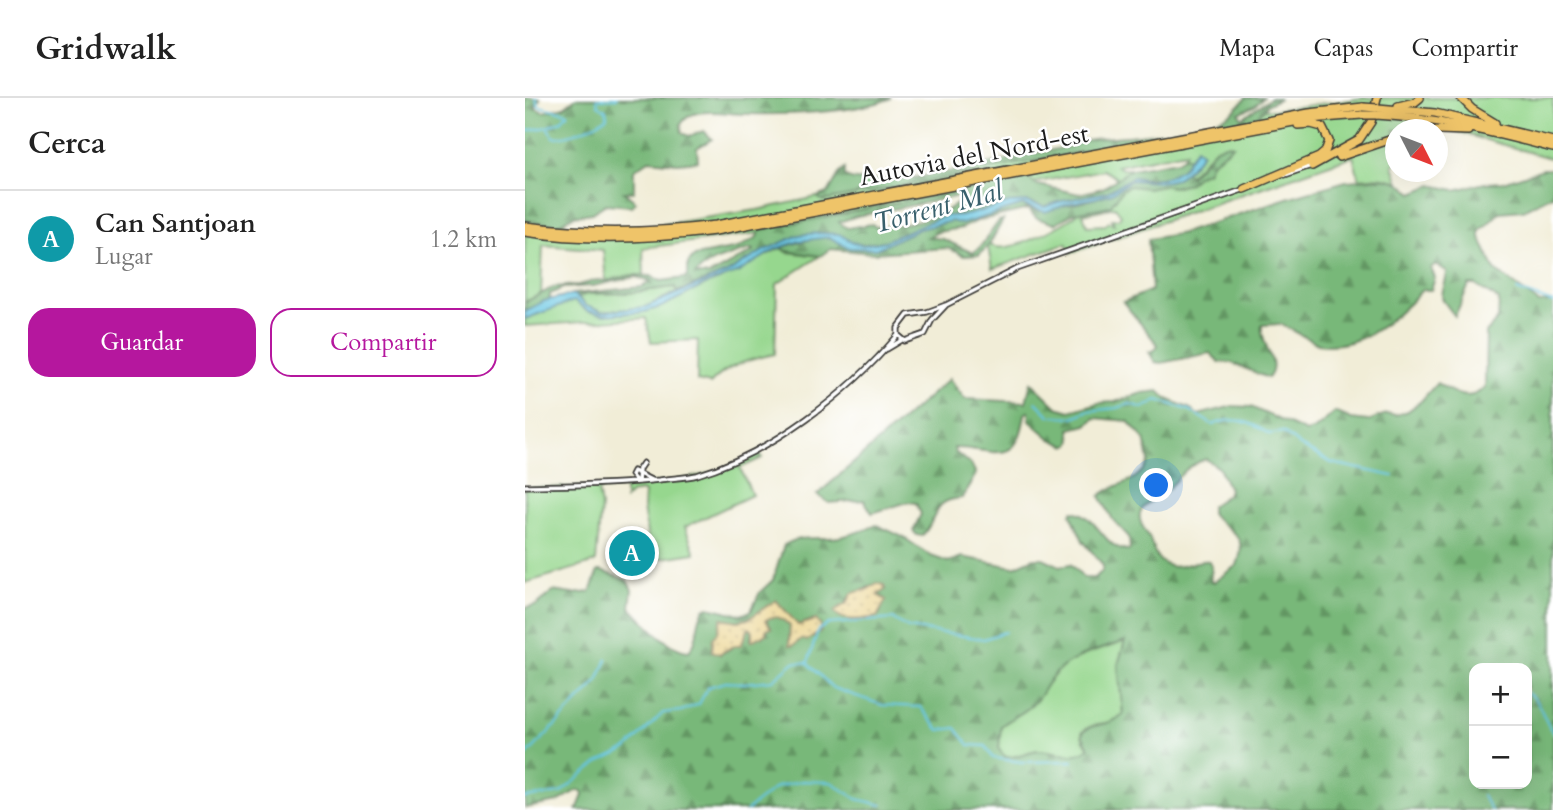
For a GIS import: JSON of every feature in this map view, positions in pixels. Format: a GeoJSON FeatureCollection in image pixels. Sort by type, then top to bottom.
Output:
{"type":"FeatureCollection","features":[{"type":"Feature","properties":{"kind":"highway"},"geometry":{"type":"LineString","coordinates":[[1312,166],[1359,140],[1371,122],[1377,98]]}},
{"type":"Feature","properties":{"kind":"highway"},"geometry":{"type":"LineString","coordinates":[[1379,110],[1407,105],[1420,98]]}},
{"type":"Feature","properties":{"kind":"highway"},"geometry":{"type":"LineString","coordinates":[[1461,98],[1472,109],[1501,128]]}},
{"type":"Feature","properties":{"kind":"highway","name":"Autovia del Nord-est"},"geometry":{"type":"LineString","coordinates":[[1379,110],[1435,120],[1553,148]]}},
{"type":"Feature","properties":{"kind":"highway","name":"Autovia del Nord-est"},"geometry":{"type":"LineString","coordinates":[[525,226],[630,232],[716,225],[1309,113],[1379,110],[1435,113],[1553,141]]}},
{"type":"Feature","properties":{"kind":"highway","name":"Autovia del Nord-est"},"geometry":{"type":"LineString","coordinates":[[525,232],[603,239],[653,238],[715,231],[1363,111]]}},
{"type":"Feature","properties":{"kind":"highway"},"geometry":{"type":"LineString","coordinates":[[1244,189],[1310,162],[1325,152],[1329,141],[1322,127],[1311,124],[1280,125]]}},
{"type":"Feature","properties":{"kind":"highway"},"geometry":{"type":"LineString","coordinates":[[1448,130],[1465,130],[1508,140],[1513,138]]}},
{"type":"Feature","properties":{"kind":"highway"},"geometry":{"type":"LineString","coordinates":[[1312,166],[1385,141]]}},
{"type":"Feature","properties":{"kind":"street"},"geometry":{"type":"LineString","coordinates":[[902,340],[897,330],[904,318],[946,305],[1017,269],[1312,166]]}},
{"type":"Feature","properties":{"kind":"street"},"geometry":{"type":"LineString","coordinates":[[882,352],[902,340],[910,341],[925,334],[932,320],[946,305]]}},
{"type":"Feature","properties":{"kind":"street"},"geometry":{"type":"LineString","coordinates":[[927,312],[932,320]]}},
{"type":"Feature","properties":{"kind":"street"},"geometry":{"type":"LineString","coordinates":[[525,486],[624,483],[695,475],[765,446],[814,414],[898,335]]}},
{"type":"Feature","properties":{"kind":"street"},"geometry":{"type":"LineString","coordinates":[[624,483],[643,463],[638,482]]}},
{"type":"Feature","properties":{"kind":"street"},"geometry":{"type":"LineString","coordinates":[[632,473],[653,481]]}},
{"type":"Feature","properties":{"kind":"street"},"geometry":{"type":"LineString","coordinates":[[632,473],[638,482]]}},
{"type":"Feature","properties":{"kind":"green space"},"geometry":{"type":"Polygon","coordinates":[[[525,98],[540,98],[535,108],[543,112],[564,107],[576,98],[891,98],[859,107],[820,112],[693,114],[681,124],[682,132],[689,136],[704,131],[712,139],[697,148],[698,161],[678,163],[649,160],[634,170],[634,192],[624,192],[636,202],[632,206],[606,204],[592,213],[573,216],[557,225],[525,220],[525,98]]]}},
{"type":"Feature","properties":{"kind":"green space"},"geometry":{"type":"Polygon","coordinates":[[[1246,98],[1263,98],[1239,113],[1242,118],[1271,98],[1280,98],[1268,104],[1258,116],[1246,120],[823,201],[817,197],[828,193],[845,169],[845,177],[853,180],[902,179],[951,172],[1073,146],[1087,140],[1158,133],[1207,123],[1231,113],[1246,98]]]}},
{"type":"Feature","properties":{"kind":"green space"},"geometry":{"type":"Polygon","coordinates":[[[1365,98],[1553,98],[1553,159],[1448,131],[1448,119],[1385,119],[1385,178],[1359,179],[1353,156],[1071,253],[1066,243],[992,269],[988,247],[989,244],[1007,247],[1019,244],[1046,233],[1076,213],[1110,206],[1123,189],[1130,185],[1147,188],[1189,183],[1208,171],[1210,164],[1232,144],[1216,148],[1188,176],[1186,172],[1202,153],[1196,148],[1190,158],[1184,156],[1186,152],[1117,166],[1131,169],[1116,181],[1116,177],[1103,170],[1033,183],[1029,177],[769,228],[759,233],[643,248],[644,275],[606,281],[603,250],[543,245],[541,294],[525,302],[525,220],[557,225],[564,220],[563,223],[570,227],[645,227],[757,210],[817,197],[824,201],[1246,120],[1258,116],[1264,109],[1365,98]],[[1115,207],[1083,214],[1087,226],[1105,225],[1109,222],[1114,224],[1112,219],[1118,219],[1121,215],[1115,207]]]}},
{"type":"Feature","properties":{"kind":"green space"},"geometry":{"type":"Polygon","coordinates":[[[1225,144],[1233,145],[1210,164],[1208,171],[1189,183],[1173,187],[1130,186],[1123,189],[1110,206],[1074,213],[1054,224],[1036,218],[1028,209],[977,221],[928,237],[943,239],[973,253],[999,221],[1003,220],[989,245],[979,255],[964,256],[948,248],[873,253],[831,249],[820,256],[780,248],[821,236],[838,240],[850,248],[876,249],[919,229],[951,220],[962,223],[1023,205],[1036,211],[1083,202],[1112,193],[1131,180],[1167,181],[1186,172],[1190,176],[1216,148],[1225,144]]]}},
{"type":"Feature","properties":{"kind":"green space"},"geometry":{"type":"Polygon","coordinates":[[[1185,156],[1190,158],[1179,170],[1165,177],[1133,177],[1107,192],[1044,207],[1027,202],[1009,203],[967,215],[947,216],[885,241],[860,245],[828,233],[799,235],[765,250],[727,273],[677,292],[675,287],[627,293],[586,294],[578,297],[573,294],[642,287],[651,281],[636,277],[593,286],[563,288],[550,294],[550,299],[525,311],[525,302],[554,287],[632,275],[651,276],[661,281],[685,278],[688,275],[688,263],[695,256],[738,248],[756,238],[761,230],[769,228],[1029,177],[1034,184],[1079,194],[1103,188],[1131,169],[1177,161],[1185,156]],[[964,195],[839,222],[847,228],[872,224],[876,227],[898,225],[938,215],[958,203],[964,195]],[[754,250],[713,262],[695,275],[710,275],[754,250]]]}},
{"type":"Feature","properties":{"kind":"green space"},"geometry":{"type":"Polygon","coordinates":[[[1543,169],[1553,169],[1553,195],[1523,210],[1500,212],[1480,231],[1480,237],[1495,270],[1539,303],[1553,302],[1553,810],[577,810],[583,795],[582,791],[577,790],[558,802],[525,808],[525,608],[537,605],[553,591],[572,594],[590,592],[598,571],[627,580],[632,590],[630,607],[666,641],[689,651],[695,641],[699,619],[704,609],[709,607],[741,615],[751,611],[760,592],[773,580],[784,545],[804,538],[844,536],[877,525],[903,537],[931,556],[948,562],[962,557],[1014,567],[1034,558],[1043,558],[1060,566],[1071,564],[1084,578],[1095,578],[1102,571],[1103,565],[1083,541],[1071,514],[1073,511],[1089,519],[1113,545],[1130,550],[1129,537],[1113,520],[1100,496],[1138,475],[1149,462],[1145,440],[1128,421],[1095,418],[1087,425],[1070,429],[1072,440],[1066,446],[1051,439],[1030,421],[1029,411],[1025,414],[1016,443],[1010,449],[992,452],[954,448],[955,452],[971,464],[976,474],[962,498],[952,499],[940,506],[922,536],[913,531],[921,514],[916,503],[908,502],[872,513],[864,500],[829,503],[817,495],[949,379],[965,399],[1026,402],[1031,382],[1057,407],[1070,411],[1159,391],[1167,399],[1198,415],[1233,406],[1251,407],[1306,432],[1315,429],[1335,412],[1351,419],[1368,421],[1386,414],[1396,415],[1408,411],[1437,383],[1461,395],[1479,392],[1485,387],[1486,333],[1498,319],[1499,300],[1475,285],[1469,285],[1455,316],[1442,298],[1447,272],[1436,265],[1431,268],[1435,278],[1431,290],[1422,290],[1389,321],[1348,342],[1318,344],[1281,324],[1262,325],[1273,366],[1268,378],[1232,363],[1219,362],[1210,353],[1155,362],[1149,352],[1155,350],[1158,345],[1123,302],[1152,290],[1148,239],[1183,233],[1346,181],[1385,178],[1385,182],[1399,182],[1413,193],[1432,185],[1455,190],[1503,182],[1543,169]],[[1206,459],[1189,468],[1165,492],[1145,506],[1140,517],[1160,560],[1176,567],[1209,561],[1212,566],[1211,582],[1214,582],[1237,565],[1241,545],[1234,534],[1211,513],[1211,506],[1227,495],[1229,489],[1219,468],[1206,459]],[[872,585],[849,598],[845,605],[856,620],[871,618],[880,613],[883,599],[877,595],[885,590],[872,585]],[[776,601],[753,617],[722,623],[712,648],[720,654],[725,652],[737,644],[749,628],[753,631],[751,638],[763,636],[766,630],[771,628],[766,619],[773,617],[782,619],[790,626],[789,646],[801,639],[809,639],[821,631],[813,620],[798,625],[776,601]],[[1125,641],[1086,654],[1059,670],[1033,704],[1001,726],[999,749],[1004,756],[1013,757],[1039,750],[1078,754],[1089,748],[1082,735],[1085,731],[1093,726],[1111,722],[1123,714],[1118,665],[1125,641]]]}},
{"type":"Feature","properties":{"kind":"green space"},"geometry":{"type":"Polygon","coordinates":[[[780,248],[787,252],[820,256],[777,284],[775,354],[732,367],[710,384],[697,381],[698,340],[651,342],[646,318],[525,326],[525,319],[528,317],[574,300],[587,311],[618,314],[644,312],[661,307],[780,248]]]}},
{"type":"Feature","properties":{"kind":"green space"},"geometry":{"type":"Polygon","coordinates":[[[675,287],[677,292],[645,307],[602,312],[585,306],[578,297],[588,294],[627,293],[675,287]]]}},
{"type":"Feature","properties":{"kind":"green space"},"geometry":{"type":"Polygon","coordinates":[[[760,453],[762,458],[740,468],[752,495],[685,527],[695,553],[643,561],[640,545],[648,540],[643,508],[644,493],[631,493],[625,499],[625,488],[598,490],[601,506],[596,562],[525,583],[525,488],[615,486],[675,481],[733,466],[760,453]]]}},
{"type":"Feature","properties":{"kind":"green space"},"geometry":{"type":"Polygon","coordinates":[[[1125,641],[1118,665],[1123,714],[1082,732],[1089,749],[1078,754],[1039,750],[1009,757],[998,749],[1001,726],[1028,704],[1065,665],[1125,641]]]}},
{"type":"Feature","properties":{"kind":"sand"},"geometry":{"type":"Polygon","coordinates":[[[877,583],[884,585],[885,590],[877,595],[886,600],[877,617],[847,619],[834,611],[847,603],[852,593],[868,589],[877,583]]]}},
{"type":"Feature","properties":{"kind":"sand"},"geometry":{"type":"Polygon","coordinates":[[[776,600],[798,625],[816,620],[821,631],[807,641],[801,639],[789,646],[790,626],[782,619],[773,617],[766,620],[771,628],[766,630],[766,634],[751,641],[753,631],[749,628],[741,645],[719,654],[712,651],[713,638],[722,618],[738,621],[748,619],[776,600]]]}},
{"type":"Feature","properties":{"kind":"water"},"geometry":{"type":"Polygon","coordinates":[[[1196,148],[1202,153],[1185,172],[1172,180],[1156,182],[1131,180],[1112,193],[1045,212],[1023,205],[962,224],[951,221],[919,229],[876,249],[849,248],[829,237],[800,241],[776,249],[739,272],[644,312],[604,315],[587,311],[574,301],[525,319],[525,311],[544,301],[573,294],[586,306],[602,312],[645,307],[727,273],[765,250],[799,235],[839,234],[863,245],[885,241],[947,216],[967,215],[1009,203],[1026,202],[1045,207],[1107,192],[1133,177],[1147,180],[1167,177],[1183,168],[1196,148]]]}},
{"type":"Feature","properties":{"kind":"waterway"},"geometry":{"type":"LineString","coordinates":[[536,98],[539,106],[568,113],[561,121],[547,127]]}},
{"type":"Feature","properties":{"kind":"waterway"},"geometry":{"type":"LineString","coordinates":[[525,131],[547,127],[554,137],[574,133],[607,117],[606,110],[598,105],[597,99],[617,98]]}},
{"type":"Feature","properties":{"kind":"waterway"},"geometry":{"type":"LineString","coordinates":[[1517,290],[1553,303]]}},
{"type":"Feature","properties":{"kind":"waterway"},"geometry":{"type":"LineString","coordinates":[[1036,402],[1050,416],[1074,417],[1087,411],[1130,404],[1143,408],[1157,400],[1189,410],[1213,425],[1235,420],[1249,423],[1269,434],[1283,432],[1300,446],[1332,463],[1393,476]]}},
{"type":"Feature","properties":{"kind":"waterway"},"geometry":{"type":"LineString","coordinates":[[808,662],[818,630],[829,624],[893,619],[908,628],[984,639],[1005,632]]}},
{"type":"Feature","properties":{"kind":"waterway"},"geometry":{"type":"LineString","coordinates":[[525,757],[598,681],[607,659]]}},
{"type":"Feature","properties":{"kind":"waterway"},"geometry":{"type":"LineString","coordinates":[[525,798],[560,793],[598,763],[627,749],[663,713],[681,711],[699,704],[708,687],[726,682],[773,680],[794,662],[807,663],[833,688],[882,705],[920,707],[939,730],[956,728],[969,745],[986,746],[993,758],[1022,762],[1073,761]]}},
{"type":"Feature","properties":{"kind":"waterway"},"geometry":{"type":"LineString","coordinates":[[1532,696],[1553,733]]}},
{"type":"Feature","properties":{"kind":"waterway"},"geometry":{"type":"LineString","coordinates":[[747,810],[776,787],[802,781],[831,782],[857,799],[882,805]]}},
{"type":"Feature","properties":{"kind":"waterway"},"geometry":{"type":"LineString","coordinates":[[1482,795],[1491,810]]}},
{"type":"Feature","properties":{"kind":"place","name":"Can Santjoan"},"geometry":{"type":"Point","coordinates":[632,553]}},
{"type":"Feature","properties":{"kind":"water label","name":"Torrent Mal"},"geometry":{"type":"Point","coordinates":[938,207]}}]}
